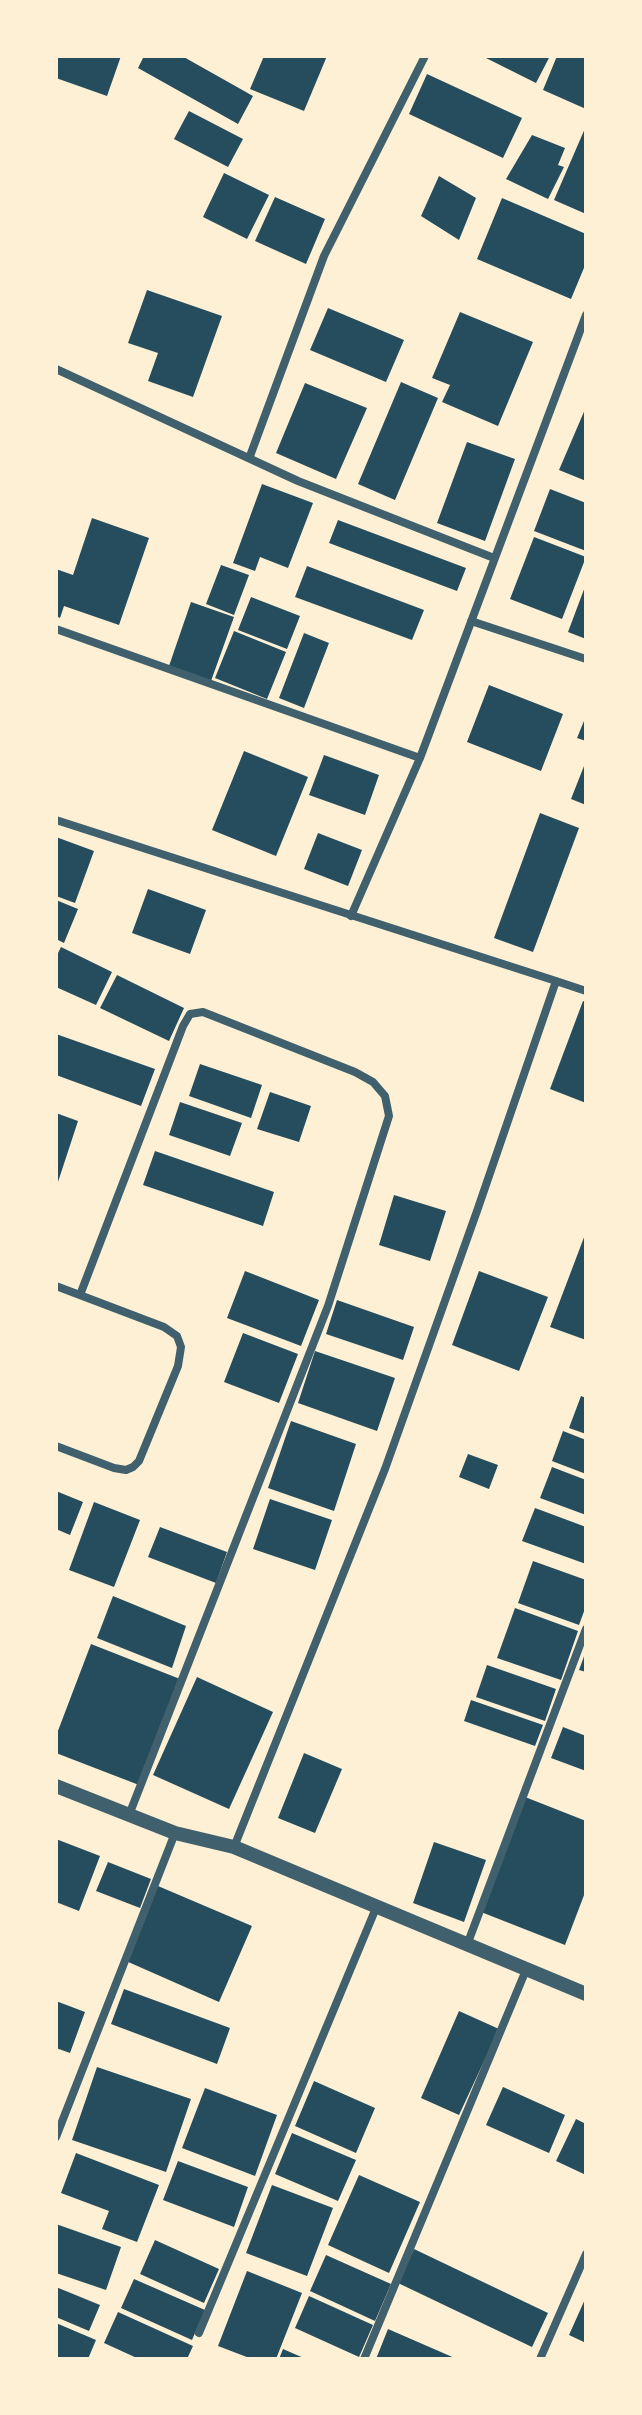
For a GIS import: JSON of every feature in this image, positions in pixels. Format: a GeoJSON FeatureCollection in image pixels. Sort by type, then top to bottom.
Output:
{"type":"FeatureCollection","features":[{"type":"Feature","properties":{"kind":"street"},"geometry":{"type":"LineString","coordinates":[[250,456],[324,256],[425,56]]}},
{"type":"Feature","properties":{"kind":"street"},"geometry":{"type":"LineString","coordinates":[[351,916],[420,758],[586,315]]}},
{"type":"Feature","properties":{"kind":"street"},"geometry":{"type":"LineString","coordinates":[[56,369],[250,456],[298,481],[494,558]]}},
{"type":"Feature","properties":{"kind":"street"},"geometry":{"type":"LineString","coordinates":[[471,621],[586,659]]}},
{"type":"Feature","properties":{"kind":"street"},"geometry":{"type":"LineString","coordinates":[[56,629],[420,758]]}},
{"type":"Feature","properties":{"kind":"street"},"geometry":{"type":"LineString","coordinates":[[56,820],[586,991]]}},
{"type":"Feature","properties":{"kind":"street"},"geometry":{"type":"LineString","coordinates":[[234,1847],[385,1469],[556,981]]}},
{"type":"Feature","properties":{"kind":"street"},"geometry":{"type":"LineString","coordinates":[[80,1295],[190,1014],[203,1012],[355,1072],[373,1082],[385,1096],[389,1116],[328,1306],[129,1815]]}},
{"type":"Feature","properties":{"kind":"street"},"geometry":{"type":"LineString","coordinates":[[56,1286],[164,1327],[177,1336],[181,1347],[178,1366],[139,1461],[133,1467],[126,1470],[114,1468],[56,1446]]}},
{"type":"Feature","properties":{"kind":"street"},"geometry":{"type":"LineString","coordinates":[[467,1945],[586,1629]]}},
{"type":"Feature","properties":{"kind":"street"},"geometry":{"type":"LineString","coordinates":[[56,1786],[175,1833],[234,1847],[586,1994]]}},
{"type":"Feature","properties":{"kind":"street"},"geometry":{"type":"LineString","coordinates":[[56,2137],[175,1833]]}},
{"type":"Feature","properties":{"kind":"street"},"geometry":{"type":"LineString","coordinates":[[199,2333],[376,1908]]}},
{"type":"Feature","properties":{"kind":"street"},"geometry":{"type":"LineString","coordinates":[[364,2359],[526,1970]]}},
{"type":"Feature","properties":{"kind":"street"},"geometry":{"type":"LineString","coordinates":[[540,2359],[586,2254]]}},
{"type":"Feature","properties":{"kind":"building"},"geometry":{"type":"Polygon","coordinates":[[[56,56],[121,56],[107,96],[56,78],[56,56]]]}},
{"type":"Feature","properties":{"kind":"building"},"geometry":{"type":"Polygon","coordinates":[[[144,56],[182,56],[253,96],[238,124],[138,68],[144,56]]]}},
{"type":"Feature","properties":{"kind":"building"},"geometry":{"type":"Polygon","coordinates":[[[264,56],[327,56],[304,111],[250,89],[264,56]]]}},
{"type":"Feature","properties":{"kind":"building"},"geometry":{"type":"Polygon","coordinates":[[[482,56],[550,56],[536,83],[482,56]]]}},
{"type":"Feature","properties":{"kind":"building"},"geometry":{"type":"Polygon","coordinates":[[[557,56],[586,56],[586,109],[543,90],[557,56]]]}},
{"type":"Feature","properties":{"kind":"building"},"geometry":{"type":"Polygon","coordinates":[[[427,74],[522,118],[503,158],[409,114],[427,74]]]}},
{"type":"Feature","properties":{"kind":"building"},"geometry":{"type":"Polygon","coordinates":[[[189,111],[243,139],[228,167],[174,139],[189,111]]]}},
{"type":"Feature","properties":{"kind":"building"},"geometry":{"type":"Polygon","coordinates":[[[586,126],[586,214],[554,200],[586,126]]]}},
{"type":"Feature","properties":{"kind":"building"},"geometry":{"type":"Polygon","coordinates":[[[532,135],[565,148],[558,165],[564,167],[548,199],[506,179],[532,135]]]}},
{"type":"Feature","properties":{"kind":"building"},"geometry":{"type":"Polygon","coordinates":[[[224,173],[269,195],[247,239],[203,217],[224,173]]]}},
{"type":"Feature","properties":{"kind":"building"},"geometry":{"type":"Polygon","coordinates":[[[439,176],[476,198],[459,240],[421,216],[439,176]]]}},
{"type":"Feature","properties":{"kind":"building"},"geometry":{"type":"Polygon","coordinates":[[[275,197],[325,219],[306,264],[255,241],[275,197]]]}},
{"type":"Feature","properties":{"kind":"building"},"geometry":{"type":"Polygon","coordinates":[[[502,198],[586,234],[586,263],[571,299],[477,259],[502,198]]]}},
{"type":"Feature","properties":{"kind":"building"},"geometry":{"type":"Polygon","coordinates":[[[147,290],[222,316],[193,397],[148,381],[158,353],[128,343],[147,290]]]}},
{"type":"Feature","properties":{"kind":"building"},"geometry":{"type":"Polygon","coordinates":[[[328,308],[404,340],[386,382],[310,350],[328,308]]]}},
{"type":"Feature","properties":{"kind":"building"},"geometry":{"type":"Polygon","coordinates":[[[460,312],[533,342],[498,426],[442,402],[450,385],[432,378],[460,312]]]}},
{"type":"Feature","properties":{"kind":"building"},"geometry":{"type":"Polygon","coordinates":[[[401,382],[438,398],[395,500],[358,484],[401,382]]]}},
{"type":"Feature","properties":{"kind":"building"},"geometry":{"type":"Polygon","coordinates":[[[305,383],[367,408],[336,479],[276,453],[305,383]]]}},
{"type":"Feature","properties":{"kind":"building"},"geometry":{"type":"Polygon","coordinates":[[[586,407],[586,481],[559,470],[586,407]]]}},
{"type":"Feature","properties":{"kind":"building"},"geometry":{"type":"Polygon","coordinates":[[[467,442],[515,459],[485,541],[437,523],[467,442]]]}},
{"type":"Feature","properties":{"kind":"building"},"geometry":{"type":"Polygon","coordinates":[[[262,484],[313,503],[288,568],[260,557],[255,571],[233,563],[262,484]]]}},
{"type":"Feature","properties":{"kind":"building"},"geometry":{"type":"Polygon","coordinates":[[[550,489],[586,503],[586,551],[534,531],[550,489]]]}},
{"type":"Feature","properties":{"kind":"building"},"geometry":{"type":"Polygon","coordinates":[[[92,518],[149,538],[119,625],[64,606],[60,618],[56,616],[56,569],[73,575],[92,518]]]}},
{"type":"Feature","properties":{"kind":"building"},"geometry":{"type":"Polygon","coordinates":[[[338,520],[466,568],[457,591],[329,543],[338,520]]]}},
{"type":"Feature","properties":{"kind":"building"},"geometry":{"type":"Polygon","coordinates":[[[534,537],[586,557],[562,619],[510,599],[534,537]]]}},
{"type":"Feature","properties":{"kind":"building"},"geometry":{"type":"Polygon","coordinates":[[[221,565],[249,575],[234,615],[206,604],[221,565]]]}},
{"type":"Feature","properties":{"kind":"building"},"geometry":{"type":"Polygon","coordinates":[[[307,566],[424,610],[412,640],[295,597],[307,566]]]}},
{"type":"Feature","properties":{"kind":"building"},"geometry":{"type":"Polygon","coordinates":[[[586,584],[586,639],[568,632],[586,584]]]}},
{"type":"Feature","properties":{"kind":"building"},"geometry":{"type":"Polygon","coordinates":[[[251,597],[300,616],[287,649],[238,630],[251,597]]]}},
{"type":"Feature","properties":{"kind":"building"},"geometry":{"type":"Polygon","coordinates":[[[191,602],[234,617],[211,681],[169,666],[191,602]]]}},
{"type":"Feature","properties":{"kind":"building"},"geometry":{"type":"Polygon","coordinates":[[[234,631],[286,652],[267,699],[215,678],[234,631]]]}},
{"type":"Feature","properties":{"kind":"building"},"geometry":{"type":"Polygon","coordinates":[[[304,633],[329,643],[304,708],[279,698],[304,633]]]}},
{"type":"Feature","properties":{"kind":"building"},"geometry":{"type":"Polygon","coordinates":[[[489,685],[563,714],[541,771],[467,742],[489,685]]]}},
{"type":"Feature","properties":{"kind":"building"},"geometry":{"type":"Polygon","coordinates":[[[586,716],[586,741],[577,738],[586,716]]]}},
{"type":"Feature","properties":{"kind":"building"},"geometry":{"type":"Polygon","coordinates":[[[244,751],[308,777],[276,856],[212,830],[244,751]]]}},
{"type":"Feature","properties":{"kind":"building"},"geometry":{"type":"Polygon","coordinates":[[[324,755],[379,775],[365,815],[309,795],[324,755]]]}},
{"type":"Feature","properties":{"kind":"building"},"geometry":{"type":"Polygon","coordinates":[[[586,761],[586,805],[571,799],[586,761]]]}},
{"type":"Feature","properties":{"kind":"building"},"geometry":{"type":"Polygon","coordinates":[[[540,813],[579,828],[533,952],[494,938],[540,813]]]}},
{"type":"Feature","properties":{"kind":"building"},"geometry":{"type":"Polygon","coordinates":[[[318,833],[362,850],[348,886],[304,869],[318,833]]]}},
{"type":"Feature","properties":{"kind":"building"},"geometry":{"type":"Polygon","coordinates":[[[56,837],[94,851],[75,903],[56,896],[56,837]]]}},
{"type":"Feature","properties":{"kind":"building"},"geometry":{"type":"Polygon","coordinates":[[[148,889],[206,910],[190,954],[132,933],[148,889]]]}},
{"type":"Feature","properties":{"kind":"building"},"geometry":{"type":"Polygon","coordinates":[[[56,900],[78,909],[64,943],[56,939],[56,900]]]}},
{"type":"Feature","properties":{"kind":"building"},"geometry":{"type":"Polygon","coordinates":[[[61,947],[112,972],[96,1005],[56,987],[56,957],[61,947]]]}},
{"type":"Feature","properties":{"kind":"building"},"geometry":{"type":"Polygon","coordinates":[[[117,975],[184,1008],[169,1041],[100,1008],[117,975]]]}},
{"type":"Feature","properties":{"kind":"building"},"geometry":{"type":"Polygon","coordinates":[[[583,1001],[586,1002],[586,1103],[550,1089],[583,1001]]]}},
{"type":"Feature","properties":{"kind":"building"},"geometry":{"type":"Polygon","coordinates":[[[56,1034],[155,1069],[141,1106],[56,1075],[56,1034]]]}},
{"type":"Feature","properties":{"kind":"building"},"geometry":{"type":"Polygon","coordinates":[[[200,1064],[262,1085],[251,1118],[189,1096],[200,1064]]]}},
{"type":"Feature","properties":{"kind":"building"},"geometry":{"type":"Polygon","coordinates":[[[270,1092],[311,1106],[299,1142],[257,1129],[270,1092]]]}},
{"type":"Feature","properties":{"kind":"building"},"geometry":{"type":"Polygon","coordinates":[[[180,1102],[242,1123],[230,1156],[169,1135],[180,1102]]]}},
{"type":"Feature","properties":{"kind":"building"},"geometry":{"type":"Polygon","coordinates":[[[56,1113],[78,1121],[57,1185],[56,1185],[56,1113]]]}},
{"type":"Feature","properties":{"kind":"building"},"geometry":{"type":"Polygon","coordinates":[[[155,1151],[274,1192],[263,1226],[143,1185],[155,1151]]]}},
{"type":"Feature","properties":{"kind":"building"},"geometry":{"type":"Polygon","coordinates":[[[394,1195],[446,1211],[430,1261],[379,1245],[394,1195]]]}},
{"type":"Feature","properties":{"kind":"building"},"geometry":{"type":"Polygon","coordinates":[[[586,1232],[586,1340],[550,1327],[586,1232]]]}},
{"type":"Feature","properties":{"kind":"building"},"geometry":{"type":"Polygon","coordinates":[[[245,1271],[319,1300],[301,1346],[227,1318],[245,1271]]]}},
{"type":"Feature","properties":{"kind":"building"},"geometry":{"type":"Polygon","coordinates":[[[479,1271],[548,1297],[519,1371],[452,1345],[479,1271]]]}},
{"type":"Feature","properties":{"kind":"building"},"geometry":{"type":"Polygon","coordinates":[[[337,1300],[414,1327],[403,1360],[326,1334],[337,1300]]]}},
{"type":"Feature","properties":{"kind":"building"},"geometry":{"type":"Polygon","coordinates":[[[243,1333],[298,1354],[279,1403],[224,1382],[243,1333]]]}},
{"type":"Feature","properties":{"kind":"building"},"geometry":{"type":"Polygon","coordinates":[[[315,1351],[395,1378],[377,1431],[298,1403],[315,1351]]]}},
{"type":"Feature","properties":{"kind":"building"},"geometry":{"type":"Polygon","coordinates":[[[581,1396],[586,1398],[586,1434],[569,1428],[581,1396]]]}},
{"type":"Feature","properties":{"kind":"building"},"geometry":{"type":"Polygon","coordinates":[[[291,1421],[356,1444],[334,1511],[268,1488],[291,1421]]]}},
{"type":"Feature","properties":{"kind":"building"},"geometry":{"type":"Polygon","coordinates":[[[563,1431],[586,1440],[586,1474],[552,1461],[563,1431]]]}},
{"type":"Feature","properties":{"kind":"building"},"geometry":{"type":"Polygon","coordinates":[[[468,1454],[498,1465],[489,1489],[459,1477],[468,1454]]]}},
{"type":"Feature","properties":{"kind":"building"},"geometry":{"type":"Polygon","coordinates":[[[552,1467],[586,1480],[586,1515],[540,1498],[552,1467]]]}},
{"type":"Feature","properties":{"kind":"building"},"geometry":{"type":"Polygon","coordinates":[[[56,1491],[83,1502],[70,1535],[56,1529],[56,1491]]]}},
{"type":"Feature","properties":{"kind":"building"},"geometry":{"type":"Polygon","coordinates":[[[270,1499],[332,1520],[315,1570],[253,1549],[270,1499]]]}},
{"type":"Feature","properties":{"kind":"building"},"geometry":{"type":"Polygon","coordinates":[[[94,1502],[140,1520],[114,1587],[69,1570],[94,1502]]]}},
{"type":"Feature","properties":{"kind":"building"},"geometry":{"type":"Polygon","coordinates":[[[535,1508],[586,1527],[586,1564],[522,1541],[535,1508]]]}},
{"type":"Feature","properties":{"kind":"building"},"geometry":{"type":"Polygon","coordinates":[[[160,1527],[227,1552],[216,1583],[148,1557],[160,1527]]]}},
{"type":"Feature","properties":{"kind":"building"},"geometry":{"type":"Polygon","coordinates":[[[533,1561],[586,1580],[586,1606],[579,1625],[518,1603],[533,1561]]]}},
{"type":"Feature","properties":{"kind":"building"},"geometry":{"type":"Polygon","coordinates":[[[113,1596],[186,1626],[172,1668],[97,1638],[113,1596]]]}},
{"type":"Feature","properties":{"kind":"building"},"geometry":{"type":"Polygon","coordinates":[[[515,1608],[578,1631],[561,1680],[497,1658],[515,1608]]]}},
{"type":"Feature","properties":{"kind":"building"},"geometry":{"type":"Polygon","coordinates":[[[91,1644],[180,1679],[139,1785],[56,1753],[56,1736],[91,1644]]]}},
{"type":"Feature","properties":{"kind":"building"},"geometry":{"type":"Polygon","coordinates":[[[586,1651],[586,1672],[579,1670],[586,1651]]]}},
{"type":"Feature","properties":{"kind":"building"},"geometry":{"type":"Polygon","coordinates":[[[487,1665],[556,1689],[545,1721],[476,1697],[487,1665]]]}},
{"type":"Feature","properties":{"kind":"building"},"geometry":{"type":"Polygon","coordinates":[[[197,1677],[273,1712],[229,1809],[153,1775],[197,1677]]]}},
{"type":"Feature","properties":{"kind":"building"},"geometry":{"type":"Polygon","coordinates":[[[471,1700],[543,1725],[535,1746],[464,1721],[471,1700]]]}},
{"type":"Feature","properties":{"kind":"building"},"geometry":{"type":"Polygon","coordinates":[[[563,1727],[586,1736],[586,1771],[551,1758],[563,1727]]]}},
{"type":"Feature","properties":{"kind":"building"},"geometry":{"type":"Polygon","coordinates":[[[304,1753],[342,1769],[315,1833],[278,1818],[304,1753]]]}},
{"type":"Feature","properties":{"kind":"building"},"geometry":{"type":"Polygon","coordinates":[[[525,1797],[586,1821],[586,1890],[565,1945],[481,1912],[525,1797]]]}},
{"type":"Feature","properties":{"kind":"building"},"geometry":{"type":"Polygon","coordinates":[[[56,1839],[100,1856],[79,1911],[56,1902],[56,1839]]]}},
{"type":"Feature","properties":{"kind":"building"},"geometry":{"type":"Polygon","coordinates":[[[434,1842],[486,1860],[464,1922],[413,1903],[434,1842]]]}},
{"type":"Feature","properties":{"kind":"building"},"geometry":{"type":"Polygon","coordinates":[[[108,1862],[151,1879],[140,1908],[96,1891],[108,1862]]]}},
{"type":"Feature","properties":{"kind":"building"},"geometry":{"type":"Polygon","coordinates":[[[158,1886],[252,1926],[219,2002],[126,1961],[158,1886]]]}},
{"type":"Feature","properties":{"kind":"building"},"geometry":{"type":"Polygon","coordinates":[[[124,1989],[230,2028],[217,2064],[111,2024],[124,1989]]]}},
{"type":"Feature","properties":{"kind":"building"},"geometry":{"type":"Polygon","coordinates":[[[56,2001],[85,2012],[70,2053],[56,2048],[56,2001]]]}},
{"type":"Feature","properties":{"kind":"building"},"geometry":{"type":"Polygon","coordinates":[[[459,2011],[499,2029],[459,2115],[421,2098],[459,2011]]]}},
{"type":"Feature","properties":{"kind":"building"},"geometry":{"type":"Polygon","coordinates":[[[97,2067],[191,2099],[166,2172],[72,2140],[97,2067]]]}},
{"type":"Feature","properties":{"kind":"building"},"geometry":{"type":"Polygon","coordinates":[[[314,2081],[375,2108],[356,2153],[295,2126],[314,2081]]]}},
{"type":"Feature","properties":{"kind":"building"},"geometry":{"type":"Polygon","coordinates":[[[503,2087],[565,2115],[549,2153],[486,2125],[503,2087]]]}},
{"type":"Feature","properties":{"kind":"building"},"geometry":{"type":"Polygon","coordinates":[[[205,2088],[277,2115],[255,2176],[182,2148],[205,2088]]]}},
{"type":"Feature","properties":{"kind":"building"},"geometry":{"type":"Polygon","coordinates":[[[576,2119],[586,2124],[586,2175],[556,2161],[576,2119]]]}},
{"type":"Feature","properties":{"kind":"building"},"geometry":{"type":"Polygon","coordinates":[[[292,2133],[356,2160],[338,2201],[275,2174],[292,2133]]]}},
{"type":"Feature","properties":{"kind":"building"},"geometry":{"type":"Polygon","coordinates":[[[76,2153],[159,2185],[137,2242],[102,2229],[109,2211],[61,2193],[76,2153]]]}},
{"type":"Feature","properties":{"kind":"building"},"geometry":{"type":"Polygon","coordinates":[[[178,2161],[248,2187],[234,2227],[163,2200],[178,2161]]]}},
{"type":"Feature","properties":{"kind":"building"},"geometry":{"type":"Polygon","coordinates":[[[359,2175],[420,2202],[389,2273],[328,2245],[359,2175]]]}},
{"type":"Feature","properties":{"kind":"building"},"geometry":{"type":"Polygon","coordinates":[[[272,2185],[333,2208],[307,2276],[246,2253],[272,2185]]]}},
{"type":"Feature","properties":{"kind":"building"},"geometry":{"type":"Polygon","coordinates":[[[56,2224],[121,2247],[106,2290],[56,2273],[56,2224]]]}},
{"type":"Feature","properties":{"kind":"building"},"geometry":{"type":"Polygon","coordinates":[[[155,2240],[219,2269],[204,2303],[140,2274],[155,2240]]]}},
{"type":"Feature","properties":{"kind":"building"},"geometry":{"type":"Polygon","coordinates":[[[414,2249],[548,2313],[532,2347],[398,2283],[414,2249]]]}},
{"type":"Feature","properties":{"kind":"building"},"geometry":{"type":"Polygon","coordinates":[[[326,2255],[391,2284],[375,2321],[310,2291],[326,2255]]]}},
{"type":"Feature","properties":{"kind":"building"},"geometry":{"type":"Polygon","coordinates":[[[247,2271],[302,2293],[276,2359],[252,2359],[218,2346],[247,2271]]]}},
{"type":"Feature","properties":{"kind":"building"},"geometry":{"type":"Polygon","coordinates":[[[134,2279],[205,2310],[192,2340],[121,2308],[134,2279]]]}},
{"type":"Feature","properties":{"kind":"building"},"geometry":{"type":"Polygon","coordinates":[[[56,2287],[100,2305],[89,2331],[56,2317],[56,2287]]]}},
{"type":"Feature","properties":{"kind":"building"},"geometry":{"type":"Polygon","coordinates":[[[309,2296],[373,2325],[359,2357],[295,2328],[309,2296]]]}},
{"type":"Feature","properties":{"kind":"building"},"geometry":{"type":"Polygon","coordinates":[[[586,2297],[586,2343],[569,2335],[586,2297]]]}},
{"type":"Feature","properties":{"kind":"building"},"geometry":{"type":"Polygon","coordinates":[[[118,2312],[193,2346],[187,2359],[139,2359],[104,2343],[118,2312]]]}},
{"type":"Feature","properties":{"kind":"building"},"geometry":{"type":"Polygon","coordinates":[[[56,2323],[96,2340],[88,2359],[56,2359],[56,2323]]]}},
{"type":"Feature","properties":{"kind":"building"},"geometry":{"type":"Polygon","coordinates":[[[388,2329],[457,2359],[376,2359],[388,2329]]]}},
{"type":"Feature","properties":{"kind":"building"},"geometry":{"type":"Polygon","coordinates":[[[283,2349],[306,2359],[279,2359],[283,2349]]]}}]}
